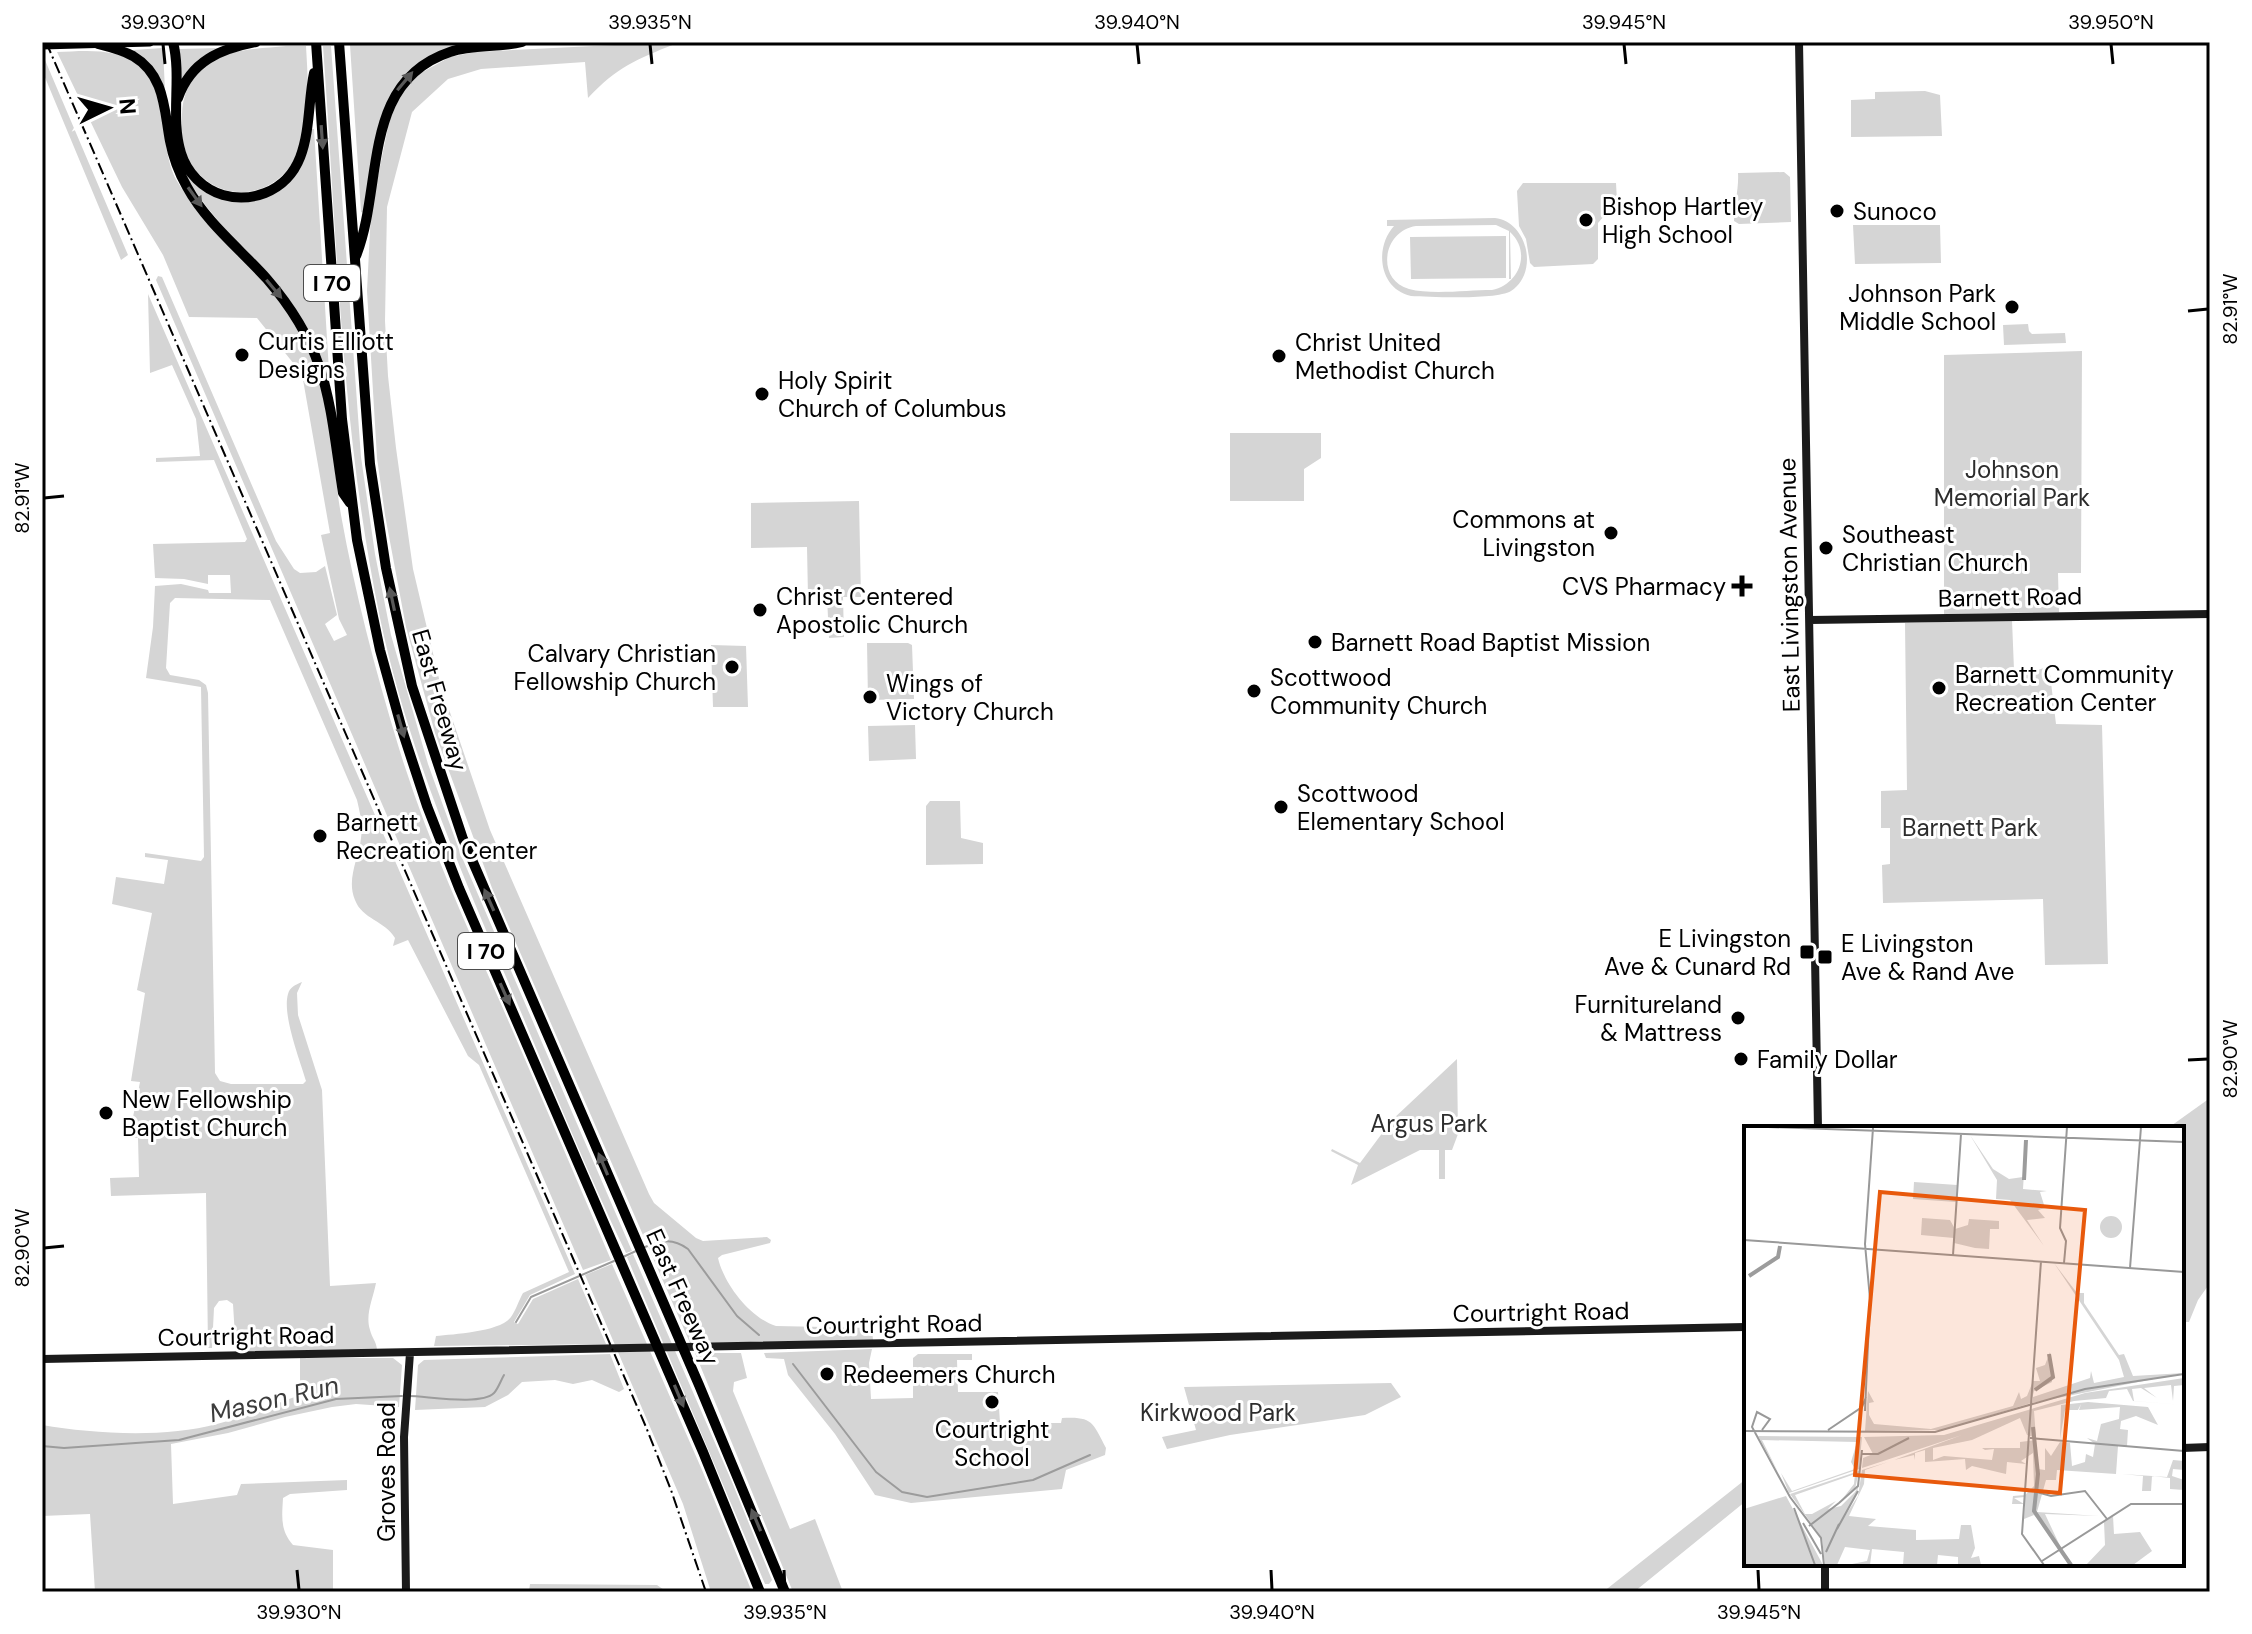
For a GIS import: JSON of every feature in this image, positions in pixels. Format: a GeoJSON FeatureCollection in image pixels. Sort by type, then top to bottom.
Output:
{"type":"FeatureCollection","features":[{"type":"Feature","properties":{"kind":"highway"},"geometry":{"type":"LineString","coordinates":[[172,42],[181,153],[200,182],[226,196],[244,198],[265,193],[285,180],[300,158],[308,130],[317,60]]}},
{"type":"Feature","properties":{"kind":"highway"},"geometry":{"type":"LineString","coordinates":[[172,42],[168,116],[172,151],[188,189],[285,302],[312,344],[331,409],[343,493],[352,506]]}},
{"type":"Feature","properties":{"kind":"highway"},"geometry":{"type":"LineString","coordinates":[[176,104],[188,75],[202,62],[225,50],[256,42]]}},
{"type":"Feature","properties":{"kind":"highway","name":"East Freeway"},"geometry":{"type":"LineString","coordinates":[[316,42],[342,419],[352,506],[380,650],[406,744],[459,888],[725,1503],[760,1592]]}},
{"type":"Feature","properties":{"kind":"highway","name":"East Freeway"},"geometry":{"type":"LineString","coordinates":[[339,42],[372,485],[388,579],[412,686],[463,839],[724,1443],[785,1592]]}},
{"type":"Feature","properties":{"kind":"highway"},"geometry":{"type":"LineString","coordinates":[[353,262],[364,236],[375,159],[388,109],[405,80],[424,63],[454,50],[522,42]]}},
{"type":"Feature","properties":{"kind":"highway"},"geometry":{"type":"LineString","coordinates":[[98,44],[125,52],[146,66],[159,86],[168,116]]}},
{"type":"Feature","properties":{"kind":"main road"},"geometry":{"type":"LineString","coordinates":[[42,45],[150,42]]}},
{"type":"Feature","properties":{"kind":"street","name":"East Livingston Avenue"},"geometry":{"type":"LineString","coordinates":[[1799,42],[1818,1126]]}},
{"type":"Feature","properties":{"kind":"street","name":"Barnett Road"},"geometry":{"type":"LineString","coordinates":[[1810,620],[2210,614]]}},
{"type":"Feature","properties":{"kind":"street","name":"Courtright Road"},"geometry":{"type":"LineString","coordinates":[[42,1359],[1744,1327]]}},
{"type":"Feature","properties":{"kind":"street","name":"Groves Road"},"geometry":{"type":"LineString","coordinates":[[406,1592],[404,1452],[410,1353]]}},
{"type":"Feature","properties":{"kind":"street"},"geometry":{"type":"LineString","coordinates":[[2184,1448],[2210,1447]]}},
{"type":"Feature","properties":{"kind":"street"},"geometry":{"type":"LineString","coordinates":[[1825,1566],[1825,1592]]}},
{"type":"Feature","properties":{"kind":"green space"},"geometry":{"type":"Polygon","coordinates":[[[675,42],[618,71],[588,98],[585,62],[481,69],[448,79],[412,112],[387,207],[385,321],[396,448],[413,569],[440,683],[490,830],[654,1203],[703,1241],[767,1237],[771,1240],[770,1243],[718,1258],[732,1289],[748,1308],[766,1322],[776,1326],[872,1328],[873,1340],[690,1343],[492,888],[435,733],[406,627],[385,515],[377,458],[367,291],[371,211],[389,122],[400,95],[417,75],[450,57],[475,52],[675,42]]]}},
{"type":"Feature","properties":{"kind":"green space"},"geometry":{"type":"Polygon","coordinates":[[[350,45],[454,46],[398,86],[364,213],[361,212],[350,45]]]}},
{"type":"Feature","properties":{"kind":"green space"},"geometry":{"type":"Polygon","coordinates":[[[306,46],[306,119],[294,160],[285,173],[260,189],[246,192],[217,187],[193,167],[185,148],[182,115],[188,88],[199,71],[222,56],[243,50],[306,46]]]}},
{"type":"Feature","properties":{"kind":"green space"},"geometry":{"type":"Polygon","coordinates":[[[323,46],[331,46],[361,457],[391,635],[428,764],[461,855],[632,1251],[626,1253],[456,858],[421,764],[392,667],[367,547],[349,405],[323,46]]]}},
{"type":"Feature","properties":{"kind":"green space"},"geometry":{"type":"Polygon","coordinates":[[[163,48],[165,91],[144,59],[133,50],[163,48]]]}},
{"type":"Feature","properties":{"kind":"green space"},"geometry":{"type":"Polygon","coordinates":[[[220,48],[198,60],[179,81],[179,49],[220,48]]]}},
{"type":"Feature","properties":{"kind":"green space"},"geometry":{"type":"Polygon","coordinates":[[[99,51],[120,55],[138,65],[149,77],[160,104],[171,167],[181,188],[276,298],[309,352],[326,405],[341,515],[359,602],[409,778],[459,908],[611,1260],[583,1270],[156,280],[158,276],[162,277],[276,541],[300,573],[316,572],[325,566],[337,615],[325,624],[334,641],[347,635],[339,619],[321,535],[330,533],[302,374],[257,318],[189,317],[163,255],[122,187],[57,52],[99,51]]]}},
{"type":"Feature","properties":{"kind":"green space"},"geometry":{"type":"Polygon","coordinates":[[[42,53],[128,255],[121,260],[42,75],[42,53]]]}},
{"type":"Feature","properties":{"kind":"green space"},"geometry":{"type":"Polygon","coordinates":[[[1925,91],[1940,95],[1942,136],[1851,137],[1851,100],[1875,99],[1875,92],[1925,91]]]}},
{"type":"Feature","properties":{"kind":"green space"},"geometry":{"type":"Polygon","coordinates":[[[312,129],[330,387],[314,340],[295,308],[213,214],[189,181],[184,168],[221,198],[280,189],[312,129]]]}},
{"type":"Feature","properties":{"kind":"green space"},"geometry":{"type":"Polygon","coordinates":[[[1784,172],[1790,177],[1791,222],[1739,224],[1734,221],[1738,173],[1784,172]]]}},
{"type":"Feature","properties":{"kind":"green space"},"geometry":{"type":"Polygon","coordinates":[[[1523,183],[1616,183],[1617,201],[1598,223],[1598,259],[1593,264],[1534,267],[1530,263],[1526,239],[1519,226],[1517,191],[1523,183]]]}},
{"type":"Feature","properties":{"kind":"green space"},"geometry":{"type":"Polygon","coordinates":[[[1495,218],[1506,222],[1522,238],[1526,249],[1525,273],[1511,291],[1492,296],[1411,296],[1400,292],[1386,277],[1383,267],[1384,245],[1394,226],[1387,226],[1387,220],[1495,218]],[[1496,225],[1416,226],[1405,230],[1390,246],[1387,256],[1391,276],[1398,284],[1418,291],[1492,290],[1501,287],[1515,275],[1521,258],[1517,240],[1510,232],[1509,279],[1509,231],[1496,225]]]}},
{"type":"Feature","properties":{"kind":"green space"},"geometry":{"type":"Polygon","coordinates":[[[1853,225],[1940,225],[1941,263],[1855,264],[1853,225]]]}},
{"type":"Feature","properties":{"kind":"green space"},"geometry":{"type":"Polygon","coordinates":[[[1506,236],[1506,278],[1411,279],[1410,237],[1506,236]]]}},
{"type":"Feature","properties":{"kind":"green space"},"geometry":{"type":"Polygon","coordinates":[[[148,294],[575,1274],[530,1295],[514,1322],[518,1324],[533,1299],[578,1279],[606,1344],[434,1346],[436,1336],[476,1331],[505,1322],[513,1314],[523,1293],[569,1272],[479,1065],[468,1056],[408,940],[393,946],[395,938],[391,932],[363,912],[355,900],[352,876],[362,828],[357,800],[270,600],[175,598],[170,603],[166,668],[170,675],[199,680],[206,685],[208,693],[215,1073],[220,1081],[231,1084],[303,1084],[306,1081],[287,1014],[288,994],[302,982],[297,993],[298,1015],[322,1090],[330,1286],[376,1283],[368,1318],[377,1349],[236,1353],[233,1304],[227,1300],[219,1301],[214,1308],[212,1348],[208,1348],[206,1193],[111,1196],[110,1178],[139,1177],[138,1138],[129,1137],[140,1082],[131,1081],[145,993],[137,990],[152,913],[112,904],[116,877],[164,884],[168,860],[145,857],[145,853],[201,861],[204,857],[201,687],[146,678],[155,586],[181,584],[208,590],[209,593],[231,593],[230,575],[208,575],[208,584],[155,578],[153,544],[245,542],[247,539],[214,460],[156,462],[156,458],[200,456],[196,419],[172,365],[150,373],[148,294]]]}},
{"type":"Feature","properties":{"kind":"green space"},"geometry":{"type":"Polygon","coordinates":[[[2028,324],[2032,334],[2065,333],[2066,343],[2004,345],[2003,325],[2028,324]]]}},
{"type":"Feature","properties":{"kind":"green space","name":"Johnson Memorial Park"},"geometry":{"type":"Polygon","coordinates":[[[2082,351],[2081,573],[2058,573],[2059,612],[1944,614],[1944,355],[2082,351]]]}},
{"type":"Feature","properties":{"kind":"green space"},"geometry":{"type":"Polygon","coordinates":[[[1230,433],[1321,433],[1321,458],[1304,469],[1304,501],[1230,501],[1230,433]]]}},
{"type":"Feature","properties":{"kind":"green space"},"geometry":{"type":"Polygon","coordinates":[[[859,501],[861,597],[843,597],[844,637],[829,638],[827,597],[808,597],[807,547],[751,548],[751,503],[859,501]]]}},
{"type":"Feature","properties":{"kind":"green space","name":"Barnett Park"},"geometry":{"type":"Polygon","coordinates":[[[2012,620],[2014,670],[2038,670],[2049,666],[2056,724],[2102,725],[2108,964],[2045,965],[2043,899],[1883,903],[1882,865],[1890,864],[1890,828],[1881,828],[1881,791],[1907,790],[1905,623],[2012,620]]]}},
{"type":"Feature","properties":{"kind":"green space"},"geometry":{"type":"Polygon","coordinates":[[[867,643],[912,645],[914,699],[868,700],[867,643]]]}},
{"type":"Feature","properties":{"kind":"green space"},"geometry":{"type":"Polygon","coordinates":[[[711,645],[746,646],[748,707],[713,707],[711,645]]]}},
{"type":"Feature","properties":{"kind":"green space"},"geometry":{"type":"Polygon","coordinates":[[[915,725],[916,759],[869,761],[868,726],[915,725]]]}},
{"type":"Feature","properties":{"kind":"green space"},"geometry":{"type":"Polygon","coordinates":[[[930,801],[960,801],[961,838],[983,843],[983,864],[926,865],[926,806],[930,801]]]}},
{"type":"Feature","properties":{"kind":"green space","name":"Argus Park"},"geometry":{"type":"Polygon","coordinates":[[[1457,1059],[1458,1134],[1452,1150],[1445,1150],[1445,1179],[1439,1179],[1439,1150],[1420,1150],[1351,1185],[1358,1165],[1332,1149],[1360,1163],[1392,1120],[1457,1059]]]}},
{"type":"Feature","properties":{"kind":"green space"},"geometry":{"type":"Polygon","coordinates":[[[2210,1098],[2210,1283],[2198,1300],[2189,1322],[2184,1322],[2184,1126],[2171,1126],[2210,1098]]]}},
{"type":"Feature","properties":{"kind":"green space"},"geometry":{"type":"Polygon","coordinates":[[[633,1254],[732,1482],[772,1580],[769,1584],[765,1584],[627,1257],[633,1254]]]}},
{"type":"Feature","properties":{"kind":"green space"},"geometry":{"type":"Polygon","coordinates":[[[612,1264],[752,1592],[711,1592],[683,1504],[585,1275],[612,1264]]]}},
{"type":"Feature","properties":{"kind":"green space"},"geometry":{"type":"Polygon","coordinates":[[[872,1349],[869,1363],[871,1399],[913,1398],[913,1358],[918,1354],[972,1354],[972,1360],[957,1360],[958,1392],[998,1392],[1000,1423],[1061,1423],[1062,1418],[1086,1420],[1098,1432],[1106,1448],[1105,1455],[1066,1470],[1062,1489],[911,1503],[875,1495],[835,1434],[788,1375],[784,1359],[766,1358],[764,1353],[872,1349]]]}},
{"type":"Feature","properties":{"kind":"green space"},"geometry":{"type":"Polygon","coordinates":[[[695,1353],[741,1353],[747,1378],[734,1382],[733,1391],[790,1529],[815,1519],[843,1592],[793,1592],[695,1353]]]}},
{"type":"Feature","properties":{"kind":"green space"},"geometry":{"type":"Polygon","coordinates":[[[610,1354],[624,1389],[619,1392],[592,1380],[573,1384],[555,1380],[522,1382],[508,1395],[485,1407],[415,1410],[418,1365],[424,1360],[610,1354]]]}},
{"type":"Feature","properties":{"kind":"green space"},"geometry":{"type":"Polygon","coordinates":[[[300,1358],[393,1358],[402,1365],[399,1407],[356,1404],[332,1407],[171,1444],[173,1504],[237,1495],[241,1484],[347,1480],[347,1490],[290,1494],[283,1498],[284,1529],[293,1545],[333,1550],[333,1592],[95,1592],[90,1514],[42,1516],[42,1425],[84,1431],[152,1433],[217,1424],[300,1395],[300,1358]]]}},
{"type":"Feature","properties":{"kind":"green space","name":"Kirkwood Park"},"geometry":{"type":"Polygon","coordinates":[[[1391,1383],[1401,1397],[1365,1415],[1230,1435],[1167,1449],[1162,1437],[1196,1430],[1184,1387],[1391,1383]]]}},
{"type":"Feature","properties":{"kind":"green space"},"geometry":{"type":"Polygon","coordinates":[[[1744,1481],[1744,1503],[1634,1592],[1603,1592],[1744,1481]]]}},
{"type":"Feature","properties":{"kind":"green space"},"geometry":{"type":"Polygon","coordinates":[[[530,1584],[657,1585],[667,1592],[451,1592],[529,1591],[530,1584]]]}},
{"type":"Feature","properties":{"kind":"waterway","name":"Mason Run"},"geometry":{"type":"LineString","coordinates":[[645,1247],[667,1241],[688,1249],[737,1316],[759,1335]]}},
{"type":"Feature","properties":{"kind":"waterway","name":"Mason Run"},"geometry":{"type":"LineString","coordinates":[[623,1257],[636,1251]]}},
{"type":"Feature","properties":{"kind":"waterway","name":"Mason Run"},"geometry":{"type":"LineString","coordinates":[[516,1322],[531,1297],[614,1261]]}},
{"type":"Feature","properties":{"kind":"waterway","name":"Mason Run"},"geometry":{"type":"LineString","coordinates":[[793,1364],[876,1472],[902,1492],[927,1497],[1033,1480],[1090,1455]]}},
{"type":"Feature","properties":{"kind":"waterway","name":"Mason Run"},"geometry":{"type":"LineString","coordinates":[[409,1396],[478,1399],[495,1391],[504,1375]]}},
{"type":"Feature","properties":{"kind":"waterway","name":"Mason Run"},"geometry":{"type":"LineString","coordinates":[[42,1446],[64,1448],[179,1440],[336,1399],[402,1396]]}},
{"type":"Feature","properties":{"kind":"railway"},"geometry":{"type":"LineString","coordinates":[[46,42],[646,1427],[706,1592]]}},
{"type":"Feature","properties":{"kind":"place","name":"Sunoco"},"geometry":{"type":"Point","coordinates":[1837,211]}},
{"type":"Feature","properties":{"kind":"place","name":"Bishop Hartley High School"},"geometry":{"type":"Point","coordinates":[1586,220]}},
{"type":"Feature","properties":{"kind":"place","name":"Johnson Park Middle School"},"geometry":{"type":"Point","coordinates":[2012,307]}},
{"type":"Feature","properties":{"kind":"place","name":"Curtis Elliott Designs"},"geometry":{"type":"Point","coordinates":[242,355]}},
{"type":"Feature","properties":{"kind":"place","name":"Christ United Methodist Church"},"geometry":{"type":"Point","coordinates":[1279,356]}},
{"type":"Feature","properties":{"kind":"place","name":"Holy Spirit Church of Columbus"},"geometry":{"type":"Point","coordinates":[762,394]}},
{"type":"Feature","properties":{"kind":"place","name":"Commons at Livingston"},"geometry":{"type":"Point","coordinates":[1611,533]}},
{"type":"Feature","properties":{"kind":"place","name":"Southeast Christian Church"},"geometry":{"type":"Point","coordinates":[1826,548]}},
{"type":"Feature","properties":{"kind":"place","name":"CVS Pharmacy"},"geometry":{"type":"Point","coordinates":[1742,586]}},
{"type":"Feature","properties":{"kind":"place","name":"Christ Centered Apostolic Church"},"geometry":{"type":"Point","coordinates":[760,610]}},
{"type":"Feature","properties":{"kind":"place","name":"Barnett Road Baptist Mission"},"geometry":{"type":"Point","coordinates":[1315,642]}},
{"type":"Feature","properties":{"kind":"place","name":"Calvary Christian Fellowship Church"},"geometry":{"type":"Point","coordinates":[732,667]}},
{"type":"Feature","properties":{"kind":"place","name":"Barnett Community Recreation Center"},"geometry":{"type":"Point","coordinates":[1939,688]}},
{"type":"Feature","properties":{"kind":"place","name":"Scottwood Community Church"},"geometry":{"type":"Point","coordinates":[1254,691]}},
{"type":"Feature","properties":{"kind":"place","name":"Wings of Victory Church"},"geometry":{"type":"Point","coordinates":[870,697]}},
{"type":"Feature","properties":{"kind":"place","name":"Scottwood Elementary School"},"geometry":{"type":"Point","coordinates":[1281,807]}},
{"type":"Feature","properties":{"kind":"place","name":"Barnett Recreation Center"},"geometry":{"type":"Point","coordinates":[320,836]}},
{"type":"Feature","properties":{"kind":"place","name":"E Livingston Ave & Cunard Rd"},"geometry":{"type":"Point","coordinates":[1807,952]}},
{"type":"Feature","properties":{"kind":"place","name":"E Livingston Ave & Rand Ave"},"geometry":{"type":"Point","coordinates":[1825,957]}},
{"type":"Feature","properties":{"kind":"place","name":"Furnitureland & Mattress"},"geometry":{"type":"Point","coordinates":[1738,1018]}},
{"type":"Feature","properties":{"kind":"place","name":"Family Dollar"},"geometry":{"type":"Point","coordinates":[1741,1059]}},
{"type":"Feature","properties":{"kind":"place","name":"New Fellowship Baptist Church"},"geometry":{"type":"Point","coordinates":[106,1113]}},
{"type":"Feature","properties":{"kind":"place","name":"Redeemers Church"},"geometry":{"type":"Point","coordinates":[827,1374]}},
{"type":"Feature","properties":{"kind":"place","name":"Courtright School"},"geometry":{"type":"Point","coordinates":[992,1402]}}]}
